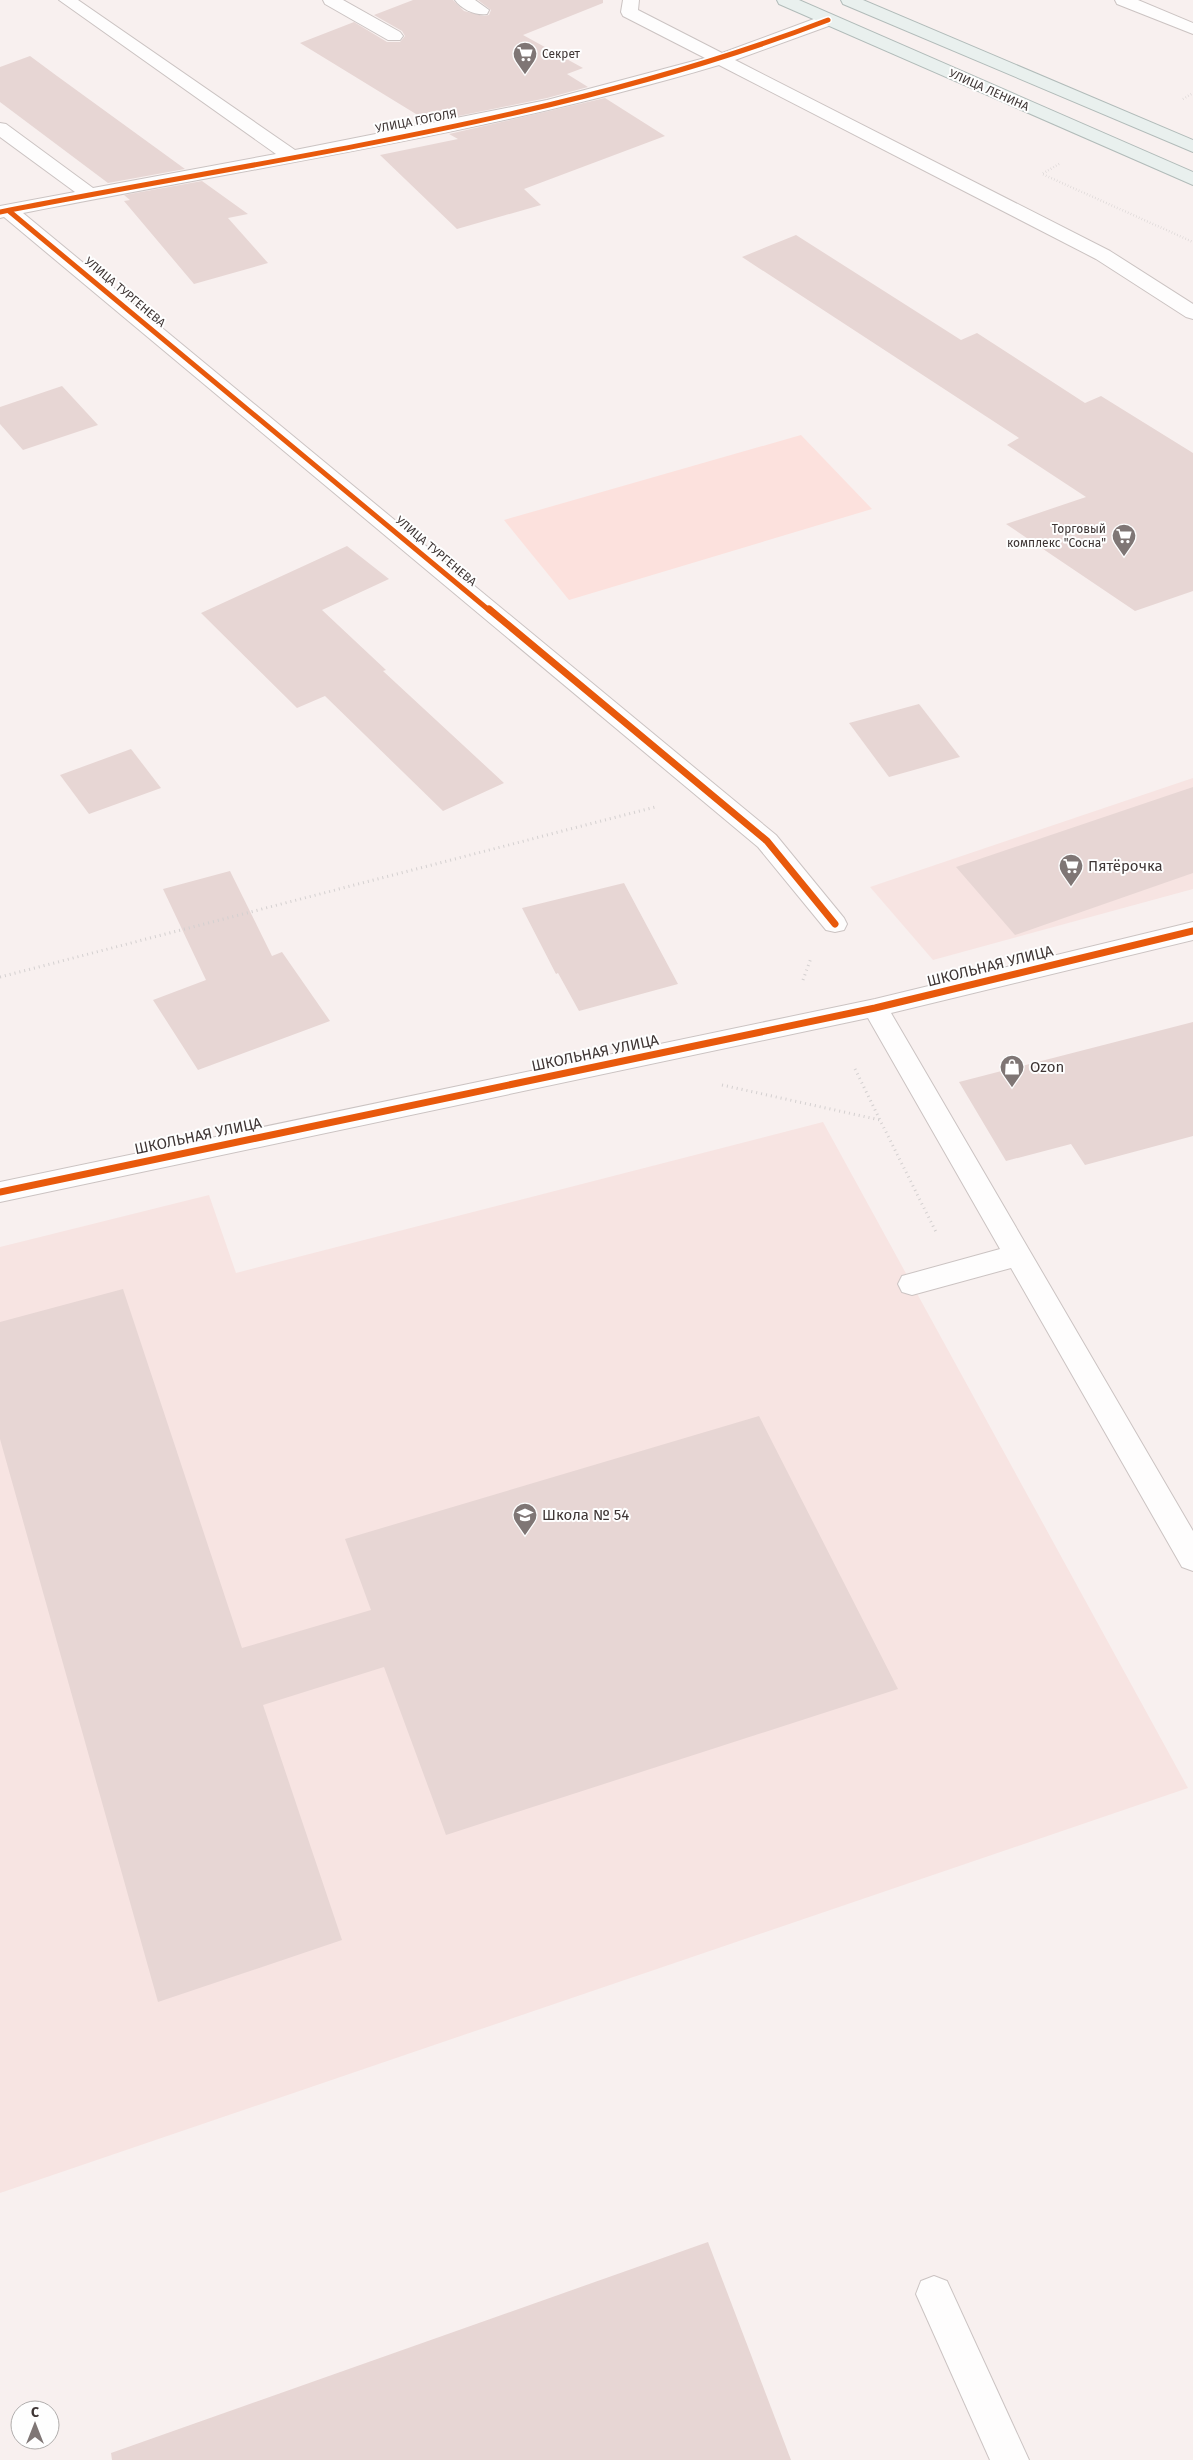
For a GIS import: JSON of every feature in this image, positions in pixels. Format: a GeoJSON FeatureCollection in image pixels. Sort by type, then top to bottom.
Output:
{"type":"FeatureCollection","features":[{"type":"Feature","properties":{"kind":"main road","name":"УЛИЦА ЛЕНИНА"},"geometry":{"type":"LineString","coordinates":[[785,0],[1193,179]]}},
{"type":"Feature","properties":{"kind":"main road","name":"УЛИЦА ЛЕНИНА"},"geometry":{"type":"LineString","coordinates":[[849,0],[1193,147]]}},
{"type":"Feature","properties":{"kind":"street"},"geometry":{"type":"LineString","coordinates":[[66,0],[292,156]]}},
{"type":"Feature","properties":{"kind":"street"},"geometry":{"type":"LineString","coordinates":[[331,0],[394,36]]}},
{"type":"Feature","properties":{"kind":"street"},"geometry":{"type":"LineString","coordinates":[[463,0],[481,10]]}},
{"type":"Feature","properties":{"kind":"street"},"geometry":{"type":"LineString","coordinates":[[631,0],[630,12],[718,59],[1103,254],[1193,313]]}},
{"type":"Feature","properties":{"kind":"street"},"geometry":{"type":"LineString","coordinates":[[1124,0],[1193,30]]}},
{"type":"Feature","properties":{"kind":"street","name":"УЛИЦА ГОГОЛЯ"},"geometry":{"type":"LineString","coordinates":[[4,211],[526,112],[644,82],[718,59],[828,20]]}},
{"type":"Feature","properties":{"kind":"street"},"geometry":{"type":"LineString","coordinates":[[0,128],[91,195]]}},
{"type":"Feature","properties":{"kind":"street","name":"УЛИЦА ТУРГЕНЕВА"},"geometry":{"type":"LineString","coordinates":[[4,211],[710,793],[767,842],[835,924]]}},
{"type":"Feature","properties":{"kind":"street","name":"ШКОЛЬНАЯ УЛИЦА"},"geometry":{"type":"LineString","coordinates":[[0,1192],[876,1008],[1193,931]]}},
{"type":"Feature","properties":{"kind":"street"},"geometry":{"type":"LineString","coordinates":[[876,1008],[1193,1558]]}},
{"type":"Feature","properties":{"kind":"street"},"geometry":{"type":"LineString","coordinates":[[912,1284],[1018,1255]]}},
{"type":"Feature","properties":{"kind":"street"},"geometry":{"type":"LineString","coordinates":[[934,2294],[1010,2460]]}},
{"type":"Feature","properties":{"kind":"path"},"geometry":{"type":"LineString","coordinates":[[1066,160],[1042,174],[1193,242]]}},
{"type":"Feature","properties":{"kind":"path"},"geometry":{"type":"LineString","coordinates":[[0,978],[710,793]]}},
{"type":"Feature","properties":{"kind":"path"},"geometry":{"type":"LineString","coordinates":[[852,1062],[956,1272]]}},
{"type":"Feature","properties":{"kind":"path"},"geometry":{"type":"LineString","coordinates":[[720,1085],[880,1120]]}},
{"type":"Feature","properties":{"kind":"shaded area"},"geometry":{"type":"Polygon","coordinates":[[[801,435],[872,509],[569,600],[504,520],[801,435]]]}},
{"type":"Feature","properties":{"kind":"shaded area"},"geometry":{"type":"Polygon","coordinates":[[[1193,778],[1193,889],[933,960],[870,887],[1193,778]]]}},
{"type":"Feature","properties":{"kind":"shaded area","name":"Школа № 54"},"geometry":{"type":"Polygon","coordinates":[[[823,1122],[1188,1788],[0,2193],[0,1247],[209,1195],[236,1273],[823,1122]]]}},
{"type":"Feature","properties":{"kind":"building"},"geometry":{"type":"Polygon","coordinates":[[[413,0],[453,0],[464,11],[483,16],[489,15],[491,10],[478,0],[603,0],[603,3],[523,35],[583,68],[567,74],[588,87],[547,98],[429,122],[300,43],[354,22],[387,42],[400,42],[405,36],[402,31],[374,15],[413,0]]]}},
{"type":"Feature","properties":{"kind":"building"},"geometry":{"type":"Polygon","coordinates":[[[30,56],[185,169],[108,183],[0,102],[0,67],[30,56]]]}},
{"type":"Feature","properties":{"kind":"building"},"geometry":{"type":"Polygon","coordinates":[[[605,98],[665,136],[524,189],[541,205],[457,229],[380,155],[458,139],[449,134],[605,98]]]}},
{"type":"Feature","properties":{"kind":"building"},"geometry":{"type":"Polygon","coordinates":[[[202,181],[248,214],[228,218],[268,263],[194,284],[124,201],[130,200],[124,195],[202,181]]]}},
{"type":"Feature","properties":{"kind":"building"},"geometry":{"type":"Polygon","coordinates":[[[796,235],[961,340],[977,333],[1085,403],[1101,396],[1193,453],[1193,591],[1135,611],[1006,524],[1086,497],[1007,445],[1019,438],[742,257],[796,235]]]}},
{"type":"Feature","properties":{"kind":"building"},"geometry":{"type":"Polygon","coordinates":[[[62,386],[98,425],[23,450],[0,424],[0,407],[62,386]]]}},
{"type":"Feature","properties":{"kind":"building"},"geometry":{"type":"Polygon","coordinates":[[[347,546],[389,579],[322,610],[386,670],[383,671],[504,783],[443,811],[325,696],[297,708],[201,613],[347,546]]]}},
{"type":"Feature","properties":{"kind":"building"},"geometry":{"type":"Polygon","coordinates":[[[919,704],[960,757],[889,777],[849,723],[919,704]]]}},
{"type":"Feature","properties":{"kind":"building"},"geometry":{"type":"Polygon","coordinates":[[[131,749],[161,788],[89,814],[60,775],[131,749]]]}},
{"type":"Feature","properties":{"kind":"building"},"geometry":{"type":"Polygon","coordinates":[[[1193,787],[1193,873],[1015,935],[956,867],[1193,787]]]}},
{"type":"Feature","properties":{"kind":"building"},"geometry":{"type":"Polygon","coordinates":[[[230,871],[272,956],[282,952],[330,1021],[198,1070],[153,1000],[206,980],[163,889],[230,871]]]}},
{"type":"Feature","properties":{"kind":"building"},"geometry":{"type":"Polygon","coordinates":[[[624,883],[678,984],[579,1011],[558,973],[556,974],[522,908],[624,883]]]}},
{"type":"Feature","properties":{"kind":"building"},"geometry":{"type":"Polygon","coordinates":[[[1193,1022],[1193,1136],[1085,1165],[1071,1144],[1006,1161],[959,1082],[1193,1022]]]}},
{"type":"Feature","properties":{"kind":"building"},"geometry":{"type":"Polygon","coordinates":[[[123,1289],[242,1648],[371,1610],[345,1539],[759,1416],[898,1689],[446,1835],[384,1667],[263,1705],[342,1940],[158,2002],[0,1439],[0,1322],[123,1289]]]}},
{"type":"Feature","properties":{"kind":"building"},"geometry":{"type":"Polygon","coordinates":[[[708,2242],[791,2460],[112,2460],[111,2453],[708,2242]]]}},
{"type":"Feature","properties":{"kind":"cycle path"},"geometry":{"type":"LineString","coordinates":[[0,212],[490,118],[604,92],[717,60],[828,20]]}},
{"type":"Feature","properties":{"kind":"cycle path"},"geometry":{"type":"LineString","coordinates":[[9,211],[767,841],[835,924]]}},
{"type":"Feature","properties":{"kind":"cycle path"},"geometry":{"type":"LineString","coordinates":[[0,1192],[875,1008],[1193,931]]}},
{"type":"Feature","properties":{"kind":"place","name":"Секрет"},"geometry":{"type":"Point","coordinates":[525,75]}},
{"type":"Feature","properties":{"kind":"place","name":"Торговый комплекс \"Сосна\""},"geometry":{"type":"Point","coordinates":[1124,557]}},
{"type":"Feature","properties":{"kind":"place","name":"Пятёрочка"},"geometry":{"type":"Point","coordinates":[1071,887]}},
{"type":"Feature","properties":{"kind":"place","name":"Ozon"},"geometry":{"type":"Point","coordinates":[1012,1088]}},
{"type":"Feature","properties":{"kind":"place","name":"Школа № 54"},"geometry":{"type":"Point","coordinates":[525,1536]}}]}
